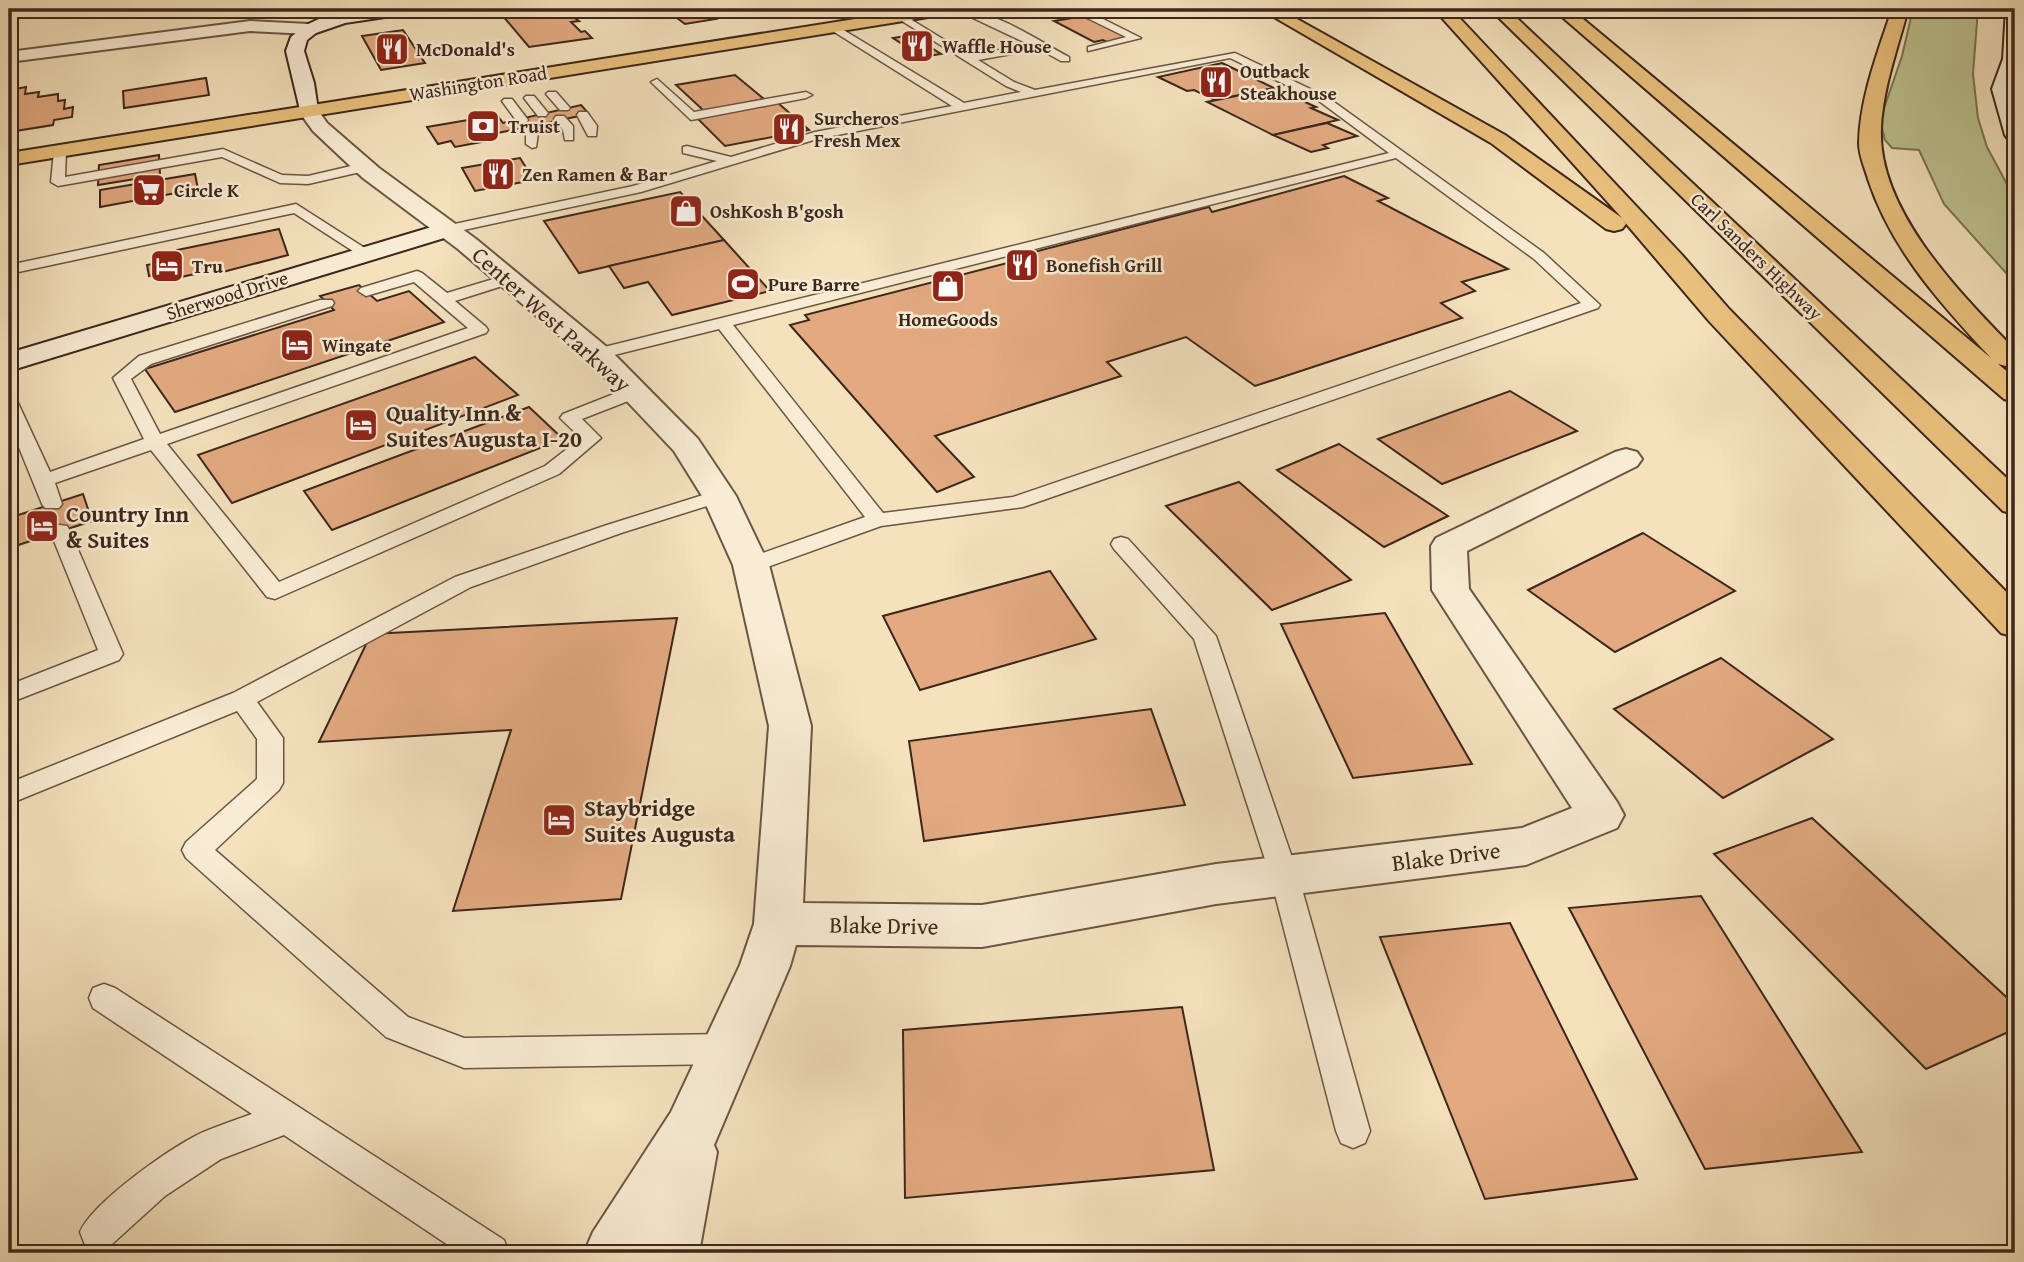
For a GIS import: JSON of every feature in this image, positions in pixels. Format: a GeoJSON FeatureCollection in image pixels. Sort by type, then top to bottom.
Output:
{"type":"FeatureCollection","features":[{"type":"Feature","properties":{"kind":"main road","name":"Washington Road"},"geometry":{"type":"LineString","coordinates":[[9,159],[947,9]]}},
{"type":"Feature","properties":{"kind":"main road"},"geometry":{"type":"LineString","coordinates":[[1268,9],[1498,139],[1541,168],[1630,237],[1719,315]]}},
{"type":"Feature","properties":{"kind":"main road"},"geometry":{"type":"LineString","coordinates":[[1443,9],[1673,260],[1719,315],[2015,624]]}},
{"type":"Feature","properties":{"kind":"main road","name":"Carl Sanders Highway"},"geometry":{"type":"LineString","coordinates":[[1499,9],[2015,504]]}},
{"type":"Feature","properties":{"kind":"main road"},"geometry":{"type":"LineString","coordinates":[[1561,9],[2015,393]]}},
{"type":"Feature","properties":{"kind":"main road"},"geometry":{"type":"LineString","coordinates":[[1900,9],[1874,106],[1870,146],[1883,193],[1898,225],[1945,294],[2015,366]]}},
{"type":"Feature","properties":{"kind":"street"},"geometry":{"type":"LineString","coordinates":[[9,57],[201,36],[266,25],[309,29],[354,16],[398,9]]}},
{"type":"Feature","properties":{"kind":"street"},"geometry":{"type":"LineString","coordinates":[[2014,9],[2014,60],[2002,89],[2015,135]]}},
{"type":"Feature","properties":{"kind":"street"},"geometry":{"type":"LineString","coordinates":[[308,110],[305,83],[295,48],[300,36],[309,29]]}},
{"type":"Feature","properties":{"kind":"street","name":"Center West Parkway"},"geometry":{"type":"LineString","coordinates":[[308,110],[320,127],[364,167],[510,279],[598,354],[635,392],[687,446],[719,496],[751,565],[790,726],[778,924],[765,966],[691,1132],[614,1253]]}},
{"type":"Feature","properties":{"kind":"street","name":"Sherwood Drive"},"geometry":{"type":"LineString","coordinates":[[9,362],[364,252],[439,225]]}},
{"type":"Feature","properties":{"kind":"street","name":"Blake Drive"},"geometry":{"type":"LineString","coordinates":[[778,924],[982,926],[1216,884],[1526,846],[1601,815],[1451,590],[1449,546],[1626,459]]}},
{"type":"Feature","properties":{"kind":"street","name":"Center West Parkway"},"geometry":{"type":"LineString","coordinates":[[669,1253],[691,1132]]}},
{"type":"Feature","properties":{"kind":"lane"},"geometry":{"type":"LineString","coordinates":[[959,9],[1001,25],[1065,59]]}},
{"type":"Feature","properties":{"kind":"lane"},"geometry":{"type":"LineString","coordinates":[[1080,11],[1136,38],[1092,49]]}},
{"type":"Feature","properties":{"kind":"lane"},"geometry":{"type":"LineString","coordinates":[[899,16],[1010,84],[1032,93]]}},
{"type":"Feature","properties":{"kind":"lane"},"geometry":{"type":"LineString","coordinates":[[832,26],[962,107]]}},
{"type":"Feature","properties":{"kind":"lane"},"geometry":{"type":"LineString","coordinates":[[968,58],[1040,46]]}},
{"type":"Feature","properties":{"kind":"lane"},"geometry":{"type":"LineString","coordinates":[[439,225],[636,189],[815,136],[1231,55],[1323,99],[1539,256],[1592,305],[1016,503],[878,520],[751,565]]}},
{"type":"Feature","properties":{"kind":"lane"},"geometry":{"type":"LineString","coordinates":[[657,82],[691,116],[806,95]]}},
{"type":"Feature","properties":{"kind":"lane"},"geometry":{"type":"LineString","coordinates":[[531,98],[546,118]]}},
{"type":"Feature","properties":{"kind":"lane"},"geometry":{"type":"LineString","coordinates":[[531,98],[546,118]]}},
{"type":"Feature","properties":{"kind":"lane"},"geometry":{"type":"LineString","coordinates":[[531,98],[546,118],[569,129],[556,140]]}},
{"type":"Feature","properties":{"kind":"lane"},"geometry":{"type":"LineString","coordinates":[[531,98],[546,118],[543,131],[556,140]]}},
{"type":"Feature","properties":{"kind":"lane"},"geometry":{"type":"LineString","coordinates":[[546,118],[591,125],[556,140],[521,135],[546,118]]}},
{"type":"Feature","properties":{"kind":"lane"},"geometry":{"type":"LineString","coordinates":[[207,127],[223,153],[280,179],[308,180],[364,167]]}},
{"type":"Feature","properties":{"kind":"lane"},"geometry":{"type":"LineString","coordinates":[[687,149],[729,160]]}},
{"type":"Feature","properties":{"kind":"lane"},"geometry":{"type":"LineString","coordinates":[[60,151],[58,182],[223,153]]}},
{"type":"Feature","properties":{"kind":"lane"},"geometry":{"type":"LineString","coordinates":[[598,354],[1398,153]]}},
{"type":"Feature","properties":{"kind":"lane"},"geometry":{"type":"LineString","coordinates":[[9,270],[107,251],[212,224],[296,208],[364,252]]}},
{"type":"Feature","properties":{"kind":"lane"},"geometry":{"type":"LineString","coordinates":[[44,480],[480,330],[417,276],[366,291]]}},
{"type":"Feature","properties":{"kind":"lane"},"geometry":{"type":"LineString","coordinates":[[444,299],[510,279]]}},
{"type":"Feature","properties":{"kind":"lane"},"geometry":{"type":"LineString","coordinates":[[326,303],[145,360],[122,378],[155,442],[275,592],[552,470],[592,438],[569,418],[635,392]]}},
{"type":"Feature","properties":{"kind":"lane"},"geometry":{"type":"LineString","coordinates":[[723,323],[878,520]]}},
{"type":"Feature","properties":{"kind":"lane"},"geometry":{"type":"LineString","coordinates":[[10,411],[44,480],[52,504]]}},
{"type":"Feature","properties":{"kind":"lane"},"geometry":{"type":"LineString","coordinates":[[9,794],[242,699],[463,582],[614,529],[719,496]]}},
{"type":"Feature","properties":{"kind":"lane"},"geometry":{"type":"LineString","coordinates":[[9,694],[111,654],[60,531]]}},
{"type":"Feature","properties":{"kind":"lane"},"geometry":{"type":"LineString","coordinates":[[1121,544],[1205,636],[1284,875],[1353,1131]]}},
{"type":"Feature","properties":{"kind":"lane"},"geometry":{"type":"LineString","coordinates":[[242,699],[270,738],[270,783],[196,850],[397,1027],[464,1053],[728,1049]]}},
{"type":"Feature","properties":{"kind":"lane"},"geometry":{"type":"LineString","coordinates":[[104,998],[491,1253]]}},
{"type":"Feature","properties":{"kind":"lane"},"geometry":{"type":"LineString","coordinates":[[98,1232],[153,1184],[211,1146],[286,1118]]}},
{"type":"Feature","properties":{"kind":"green space"},"geometry":{"type":"Polygon","coordinates":[[[1913,9],[1978,9],[1973,74],[1978,118],[1987,147],[2015,199],[2015,283],[1944,204],[1919,150],[1892,148],[1885,140],[1880,120],[1902,56],[1913,9]]]}},
{"type":"Feature","properties":{"kind":"building"},"geometry":{"type":"Polygon","coordinates":[[[497,9],[562,9],[579,21],[571,22],[581,32],[585,31],[592,38],[529,47],[497,9]]]}},
{"type":"Feature","properties":{"kind":"building"},"geometry":{"type":"Polygon","coordinates":[[[665,9],[703,9],[716,19],[685,24],[665,9]]]}},
{"type":"Feature","properties":{"kind":"building"},"geometry":{"type":"Polygon","coordinates":[[[1088,18],[1131,38],[1111,44],[1103,40],[1094,42],[1054,21],[1088,18]]]}},
{"type":"Feature","properties":{"kind":"building","name":"McDonald's"},"geometry":{"type":"Polygon","coordinates":[[[403,30],[425,63],[381,70],[362,36],[403,30]]]}},
{"type":"Feature","properties":{"kind":"building","name":"Waffle House"},"geometry":{"type":"Polygon","coordinates":[[[911,35],[941,54],[922,57],[893,38],[911,35]]]}},
{"type":"Feature","properties":{"kind":"building","name":"Outback Steakhouse"},"geometry":{"type":"Polygon","coordinates":[[[1222,63],[1274,88],[1215,100],[1194,90],[1187,91],[1158,77],[1222,63]]]}},
{"type":"Feature","properties":{"kind":"building"},"geometry":{"type":"Polygon","coordinates":[[[735,75],[764,99],[704,111],[676,85],[735,75]]]}},
{"type":"Feature","properties":{"kind":"building"},"geometry":{"type":"Polygon","coordinates":[[[206,78],[209,95],[124,108],[123,91],[206,78]]]}},
{"type":"Feature","properties":{"kind":"building"},"geometry":{"type":"Polygon","coordinates":[[[26,87],[25,94],[39,92],[38,97],[58,94],[58,101],[65,100],[64,109],[73,107],[72,117],[54,120],[53,125],[9,132],[9,90],[26,87]]]}},
{"type":"Feature","properties":{"kind":"building"},"geometry":{"type":"Polygon","coordinates":[[[1274,88],[1338,120],[1273,135],[1207,102],[1274,88]]]}},
{"type":"Feature","properties":{"kind":"building"},"geometry":{"type":"Polygon","coordinates":[[[778,103],[809,130],[725,146],[697,118],[778,103]]]}},
{"type":"Feature","properties":{"kind":"building","name":"Truist"},"geometry":{"type":"Polygon","coordinates":[[[581,105],[589,114],[488,135],[492,140],[455,147],[451,141],[438,144],[427,127],[497,115],[503,123],[581,105]]]}},
{"type":"Feature","properties":{"kind":"building"},"geometry":{"type":"Polygon","coordinates":[[[1327,123],[1357,136],[1323,145],[1328,148],[1311,152],[1273,135],[1327,123]]]}},
{"type":"Feature","properties":{"kind":"building","name":"Circle K"},"geometry":{"type":"Polygon","coordinates":[[[159,155],[160,175],[98,185],[99,165],[159,155]]]}},
{"type":"Feature","properties":{"kind":"building","name":"Zen Ramen & Bar"},"geometry":{"type":"Polygon","coordinates":[[[520,158],[534,180],[475,191],[462,168],[520,158]]]}},
{"type":"Feature","properties":{"kind":"building","name":"Circle K"},"geometry":{"type":"Polygon","coordinates":[[[195,174],[198,189],[100,207],[100,190],[195,174]]]}},
{"type":"Feature","properties":{"kind":"building"},"geometry":{"type":"Polygon","coordinates":[[[1344,176],[1388,198],[1378,201],[1508,269],[1462,282],[1475,291],[1441,303],[1462,318],[1255,386],[1186,337],[1107,362],[1121,376],[935,436],[974,477],[937,492],[790,325],[809,320],[805,315],[1027,258],[1022,255],[1209,207],[1212,212],[1344,176]]]}},
{"type":"Feature","properties":{"kind":"building"},"geometry":{"type":"Polygon","coordinates":[[[680,192],[724,240],[579,273],[544,221],[680,192]]]}},
{"type":"Feature","properties":{"kind":"building"},"geometry":{"type":"Polygon","coordinates":[[[279,229],[288,255],[215,274],[214,270],[181,277],[180,269],[149,276],[147,265],[179,259],[177,250],[279,229]]]}},
{"type":"Feature","properties":{"kind":"building"},"geometry":{"type":"Polygon","coordinates":[[[724,240],[770,291],[672,315],[648,282],[624,288],[609,266],[724,240]]]}},
{"type":"Feature","properties":{"kind":"building","name":"Wingate"},"geometry":{"type":"Polygon","coordinates":[[[359,285],[377,301],[409,291],[444,322],[175,412],[145,369],[334,310],[320,296],[359,285]]]}},
{"type":"Feature","properties":{"kind":"building","name":"Quality Inn & Suites Augusta I-20"},"geometry":{"type":"Polygon","coordinates":[[[475,357],[518,395],[232,503],[198,455],[475,357]]]}},
{"type":"Feature","properties":{"kind":"building"},"geometry":{"type":"Polygon","coordinates":[[[1510,391],[1577,431],[1442,484],[1378,439],[1510,391]]]}},
{"type":"Feature","properties":{"kind":"building"},"geometry":{"type":"Polygon","coordinates":[[[529,407],[563,439],[332,530],[304,491],[529,407]]]}},
{"type":"Feature","properties":{"kind":"building"},"geometry":{"type":"Polygon","coordinates":[[[1339,444],[1448,516],[1384,547],[1277,470],[1339,444]]]}},
{"type":"Feature","properties":{"kind":"building"},"geometry":{"type":"Polygon","coordinates":[[[1239,482],[1351,580],[1272,610],[1166,506],[1239,482]]]}},
{"type":"Feature","properties":{"kind":"building","name":"Country Inn & Suites"},"geometry":{"type":"Polygon","coordinates":[[[83,494],[92,521],[9,548],[9,518],[83,494]]]}},
{"type":"Feature","properties":{"kind":"building"},"geometry":{"type":"Polygon","coordinates":[[[1643,533],[1735,591],[1615,652],[1528,590],[1643,533]]]}},
{"type":"Feature","properties":{"kind":"building"},"geometry":{"type":"Polygon","coordinates":[[[1050,571],[1096,639],[920,690],[883,616],[1050,571]]]}},
{"type":"Feature","properties":{"kind":"building"},"geometry":{"type":"Polygon","coordinates":[[[1385,613],[1472,764],[1353,778],[1281,624],[1385,613]]]}},
{"type":"Feature","properties":{"kind":"building","name":"Staybridge Suites Augusta"},"geometry":{"type":"Polygon","coordinates":[[[677,618],[621,899],[453,911],[511,730],[319,742],[371,634],[677,618]]]}},
{"type":"Feature","properties":{"kind":"building"},"geometry":{"type":"Polygon","coordinates":[[[1721,658],[1833,739],[1723,798],[1614,709],[1721,658]]]}},
{"type":"Feature","properties":{"kind":"building"},"geometry":{"type":"Polygon","coordinates":[[[1151,709],[1185,805],[924,841],[909,741],[1151,709]]]}},
{"type":"Feature","properties":{"kind":"building"},"geometry":{"type":"Polygon","coordinates":[[[1812,818],[2015,1005],[2015,1029],[1926,1069],[1714,854],[1812,818]]]}},
{"type":"Feature","properties":{"kind":"building"},"geometry":{"type":"Polygon","coordinates":[[[1701,896],[1862,1152],[1705,1169],[1569,908],[1701,896]]]}},
{"type":"Feature","properties":{"kind":"building"},"geometry":{"type":"Polygon","coordinates":[[[1510,923],[1637,1179],[1485,1199],[1380,937],[1510,923]]]}},
{"type":"Feature","properties":{"kind":"building"},"geometry":{"type":"Polygon","coordinates":[[[1182,1007],[1214,1170],[905,1198],[903,1030],[1182,1007]]]}},
{"type":"Feature","properties":{"kind":"place","name":"Waffle House"},"geometry":{"type":"Point","coordinates":[917,46]}},
{"type":"Feature","properties":{"kind":"place","name":"McDonald's"},"geometry":{"type":"Point","coordinates":[392,49]}},
{"type":"Feature","properties":{"kind":"place","name":"Outback Steakhouse"},"geometry":{"type":"Point","coordinates":[1216,82]}},
{"type":"Feature","properties":{"kind":"place","name":"Truist"},"geometry":{"type":"Point","coordinates":[483,126]}},
{"type":"Feature","properties":{"kind":"place","name":"Surcheros Fresh Mex"},"geometry":{"type":"Point","coordinates":[789,129]}},
{"type":"Feature","properties":{"kind":"place","name":"Zen Ramen & Bar"},"geometry":{"type":"Point","coordinates":[498,174]}},
{"type":"Feature","properties":{"kind":"place","name":"Circle K"},"geometry":{"type":"Point","coordinates":[149,190]}},
{"type":"Feature","properties":{"kind":"place","name":"OshKosh B'gosh"},"geometry":{"type":"Point","coordinates":[686,211]}},
{"type":"Feature","properties":{"kind":"place","name":"Bonefish Grill"},"geometry":{"type":"Point","coordinates":[1022,265]}},
{"type":"Feature","properties":{"kind":"place","name":"Tru"},"geometry":{"type":"Point","coordinates":[167,266]}},
{"type":"Feature","properties":{"kind":"place","name":"Pure Barre"},"geometry":{"type":"Point","coordinates":[743,284]}},
{"type":"Feature","properties":{"kind":"place","name":"HomeGoods"},"geometry":{"type":"Point","coordinates":[948,286]}},
{"type":"Feature","properties":{"kind":"place","name":"Wingate"},"geometry":{"type":"Point","coordinates":[297,345]}},
{"type":"Feature","properties":{"kind":"place","name":"Quality Inn & Suites Augusta I-20"},"geometry":{"type":"Point","coordinates":[361,425]}},
{"type":"Feature","properties":{"kind":"place","name":"Country Inn & Suites"},"geometry":{"type":"Point","coordinates":[42,526]}},
{"type":"Feature","properties":{"kind":"place","name":"Staybridge Suites Augusta"},"geometry":{"type":"Point","coordinates":[559,820]}}]}
